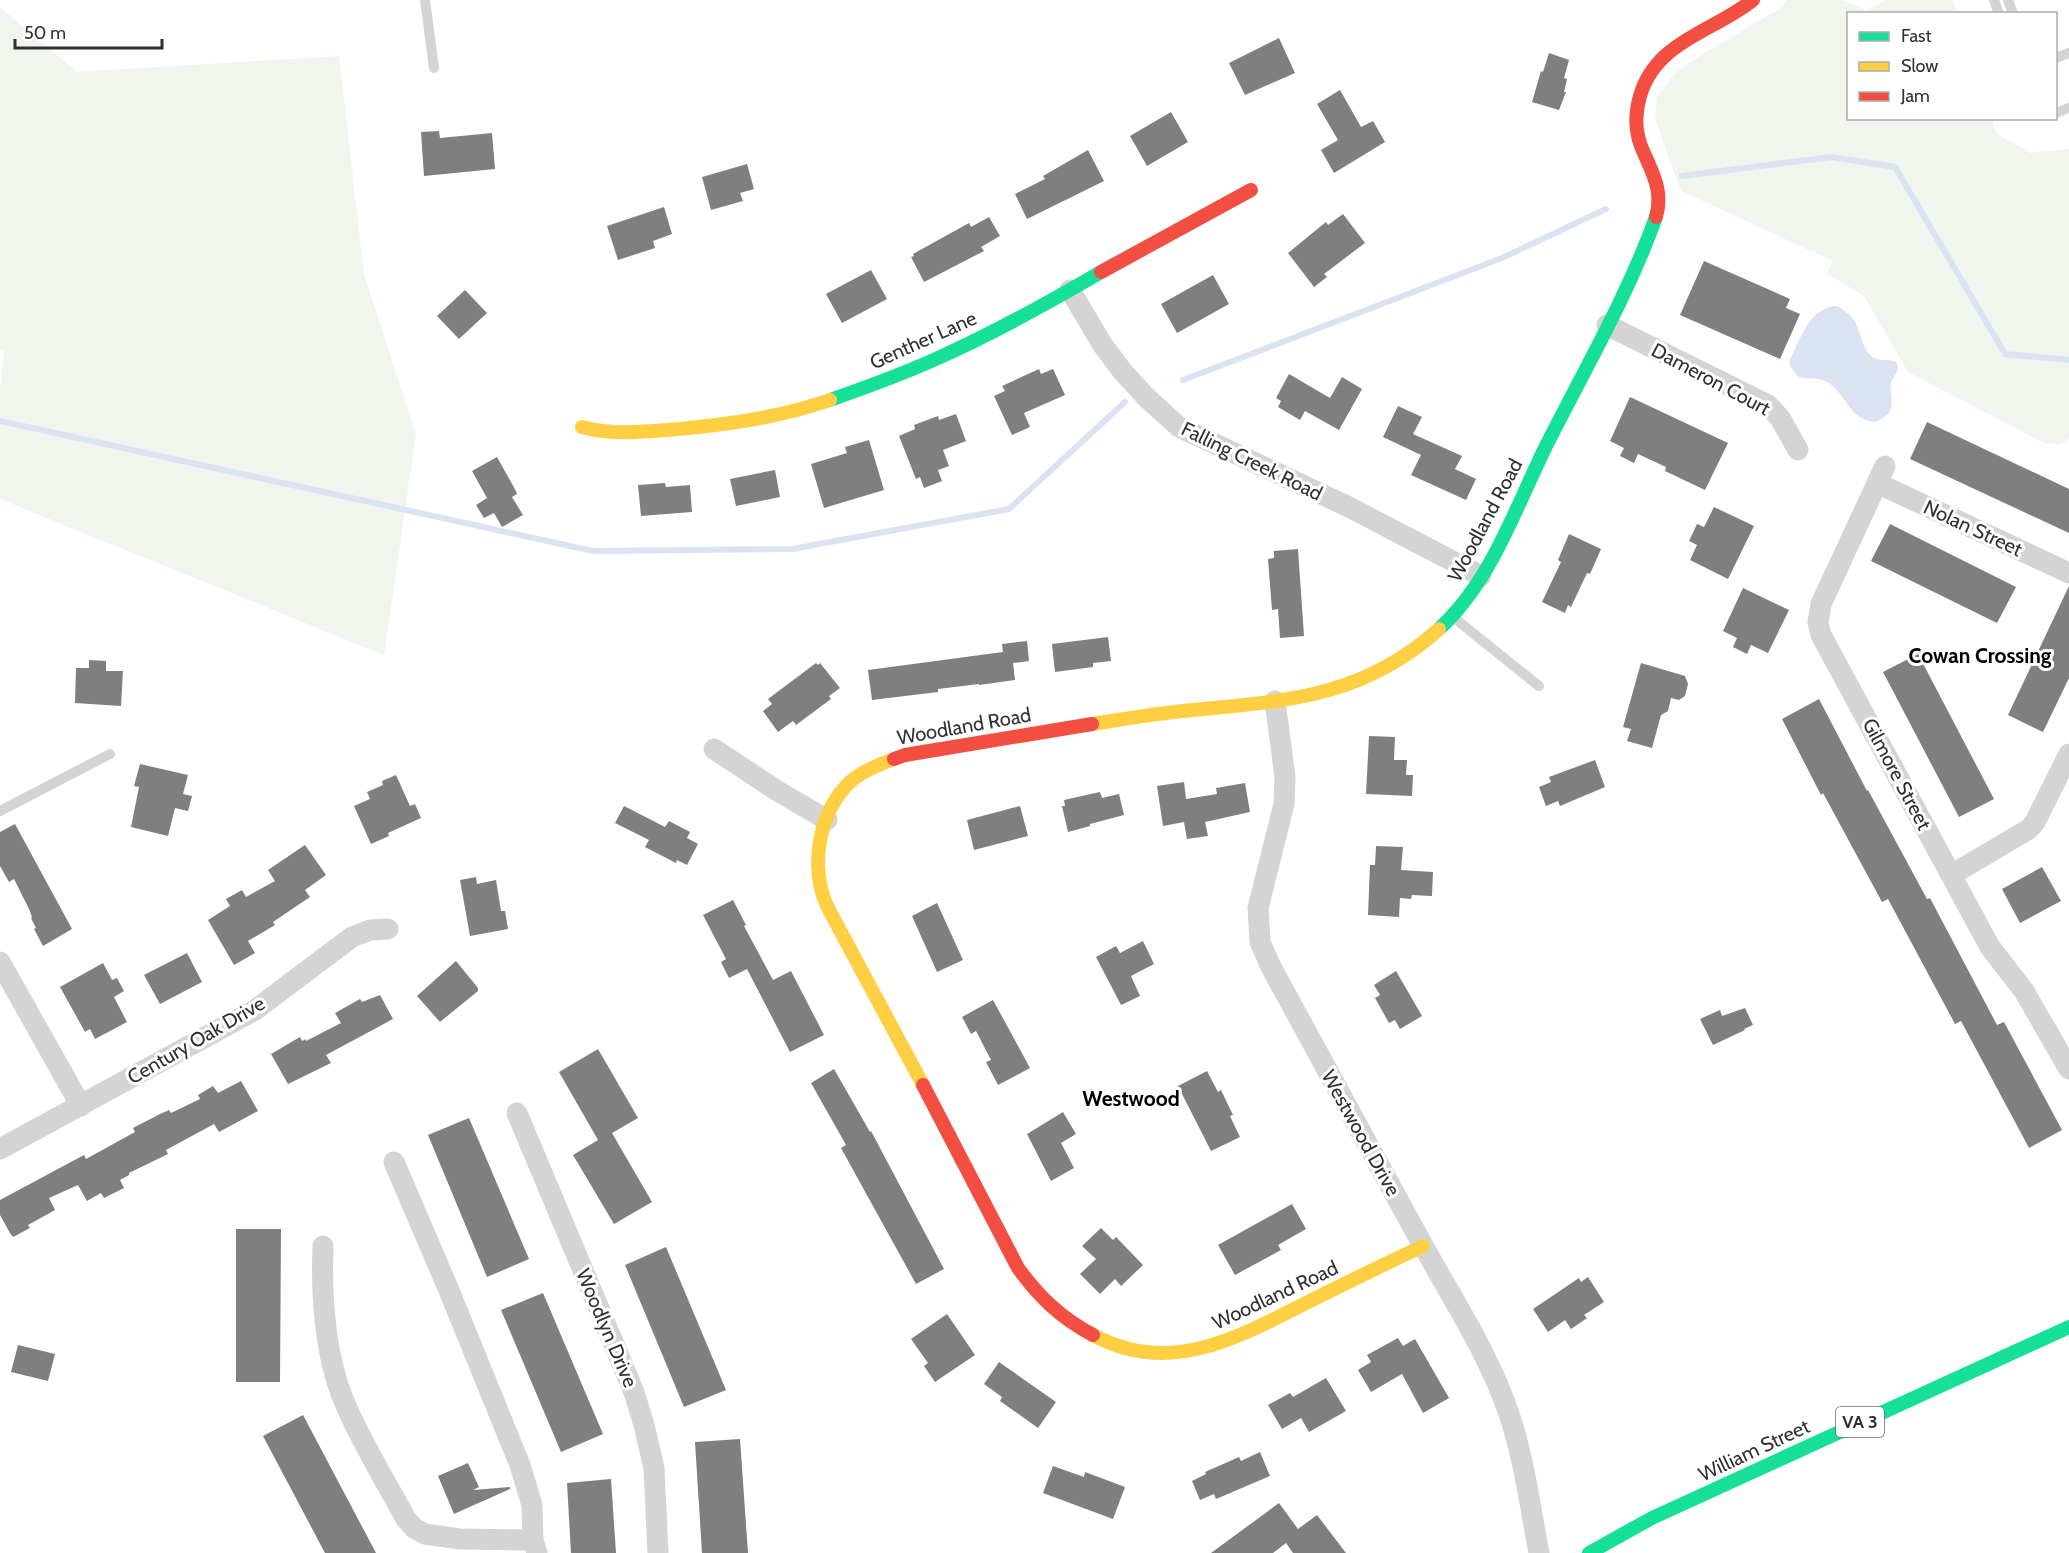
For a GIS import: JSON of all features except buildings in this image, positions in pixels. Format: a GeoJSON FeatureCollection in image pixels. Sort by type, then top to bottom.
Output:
{"type":"FeatureCollection","features":[{"type":"Feature","properties":{"kind":"main road","name":"Woodland Road"},"geometry":{"type":"LineString","coordinates":[[1423,1245],[1237,1338],[1201,1349],[1169,1354],[1121,1347],[1093,1336],[1067,1321],[1044,1302],[1018,1268],[823,900],[818,880],[817,860],[820,841],[827,820],[847,785],[866,771],[905,755],[1159,714],[1314,695],[1363,678],[1406,654],[1431,636],[1452,616],[1481,576],[1607,325],[1658,214],[1660,196],[1657,177],[1637,134],[1635,115],[1639,97],[1651,72],[1661,58],[1678,44],[1723,22],[1753,0]]}},
{"type":"Feature","properties":{"kind":"main road","name":"Genther Lane"},"geometry":{"type":"LineString","coordinates":[[582,427],[599,432],[637,432],[762,419],[800,410],[887,380],[939,358],[1070,290],[1138,250],[1251,190]]}},
{"type":"Feature","properties":{"kind":"main road","name":"William Street"},"geometry":{"type":"LineString","coordinates":[[1589,1553],[1652,1518],[2069,1327]]}},
{"type":"Feature","properties":{"kind":"street","name":"Falling Creek Road"},"geometry":{"type":"LineString","coordinates":[[1070,290],[1102,344],[1123,372],[1179,427],[1349,507],[1481,576]]}},
{"type":"Feature","properties":{"kind":"street","name":"Dameron Court"},"geometry":{"type":"LineString","coordinates":[[1607,325],[1768,405],[1780,418],[1798,450]]}},
{"type":"Feature","properties":{"kind":"street","name":"Nolan Street"},"geometry":{"type":"LineString","coordinates":[[1881,475],[2069,573]]}},
{"type":"Feature","properties":{"kind":"street","name":"Gilmore Street"},"geometry":{"type":"LineString","coordinates":[[1881,475],[1821,604],[1818,622],[1821,635],[1990,947],[2024,991],[2069,1069]]}},
{"type":"Feature","properties":{"kind":"street","name":"Westwood Drive"},"geometry":{"type":"LineString","coordinates":[[1275,701],[1285,777],[1284,804],[1258,908],[1260,942],[1271,968],[1480,1344],[1509,1413],[1522,1458],[1539,1553]]}},
{"type":"Feature","properties":{"kind":"street"},"geometry":{"type":"LineString","coordinates":[[714,749],[827,820]]}},
{"type":"Feature","properties":{"kind":"street"},"geometry":{"type":"LineString","coordinates":[[1951,875],[2029,829],[2035,822],[2069,754]]}},
{"type":"Feature","properties":{"kind":"street","name":"Century Oak Drive"},"geometry":{"type":"LineString","coordinates":[[0,1149],[255,1010],[352,937],[370,930],[388,929]]}},
{"type":"Feature","properties":{"kind":"street"},"geometry":{"type":"LineString","coordinates":[[0,962],[81,1106]]}},
{"type":"Feature","properties":{"kind":"street","name":"Woodlyn Drive"},"geometry":{"type":"LineString","coordinates":[[517,1113],[637,1403],[654,1468],[658,1553]]}},
{"type":"Feature","properties":{"kind":"street"},"geometry":{"type":"LineString","coordinates":[[323,1246],[324,1307],[332,1363],[340,1390],[361,1436],[406,1519],[414,1528],[425,1534],[535,1546],[532,1505],[520,1466],[394,1162]]}},
{"type":"Feature","properties":{"kind":"lane"},"geometry":{"type":"LineString","coordinates":[[425,0],[434,68]]}},
{"type":"Feature","properties":{"kind":"lane"},"geometry":{"type":"LineString","coordinates":[[1452,616],[1539,686]]}},
{"type":"Feature","properties":{"kind":"lane"},"geometry":{"type":"LineString","coordinates":[[0,812],[110,754]]}},
{"type":"Feature","properties":{"kind":"shaded area"},"geometry":{"type":"Polygon","coordinates":[[[1787,0],[1841,0],[1866,10],[1885,0],[1953,0],[1958,12],[1847,12],[1847,120],[1992,120],[1997,134],[2030,153],[2069,149],[2069,439],[2060,444],[2044,443],[1908,372],[1864,296],[1826,273],[1833,261],[1681,191],[1655,119],[1657,97],[1674,74],[1701,55],[1781,8],[1787,0]]]}},
{"type":"Feature","properties":{"kind":"shaded area"},"geometry":{"type":"Polygon","coordinates":[[[0,7],[77,72],[339,56],[364,274],[416,435],[384,655],[0,499],[0,391],[4,349],[0,351],[0,7]]]}},
{"type":"Feature","properties":{"kind":"water"},"geometry":{"type":"Polygon","coordinates":[[[1837,306],[1853,319],[1868,353],[1877,359],[1896,362],[1898,368],[1891,382],[1891,410],[1875,422],[1860,417],[1854,412],[1829,383],[1818,379],[1798,377],[1790,366],[1790,360],[1798,343],[1813,318],[1828,308],[1837,306]]]}},
{"type":"Feature","properties":{"kind":"waterway"},"geometry":{"type":"LineString","coordinates":[[1682,176],[1832,157],[1895,167],[2005,354],[2069,360]]}},
{"type":"Feature","properties":{"kind":"waterway"},"geometry":{"type":"LineString","coordinates":[[1183,380],[1502,258],[1606,209]]}},
{"type":"Feature","properties":{"kind":"waterway"},"geometry":{"type":"LineString","coordinates":[[0,421],[593,551],[792,549],[1009,509],[1125,402]]}},
{"type":"Feature","properties":{"kind":"traffic: fast"},"geometry":{"type":"LineString","coordinates":[[1439,629],[1474,589],[1501,542],[1547,444],[1619,303],[1656,217]]}},
{"type":"Feature","properties":{"kind":"traffic: fast"},"geometry":{"type":"LineString","coordinates":[[830,400],[898,375],[959,348],[1021,317],[1101,272]]}},
{"type":"Feature","properties":{"kind":"traffic: fast"},"geometry":{"type":"LineString","coordinates":[[1589,1553],[1652,1518],[2069,1327]]}},
{"type":"Feature","properties":{"kind":"traffic: slow"},"geometry":{"type":"LineString","coordinates":[[582,427],[625,432],[689,428],[771,416],[830,400]]}},
{"type":"Feature","properties":{"kind":"traffic: slow"},"geometry":{"type":"LineString","coordinates":[[1092,724],[1260,703],[1323,692],[1382,669],[1411,652],[1439,629]]}},
{"type":"Feature","properties":{"kind":"traffic: slow"},"geometry":{"type":"LineString","coordinates":[[894,759],[856,777],[836,799],[828,813],[819,845],[819,878],[828,908],[923,1085]]}},
{"type":"Feature","properties":{"kind":"traffic: slow"},"geometry":{"type":"LineString","coordinates":[[1093,1335],[1122,1347],[1149,1352],[1177,1352],[1204,1347],[1256,1328],[1423,1246]]}},
{"type":"Feature","properties":{"kind":"traffic: jam"},"geometry":{"type":"LineString","coordinates":[[1656,217],[1657,189],[1639,140],[1637,128],[1638,102],[1648,77],[1672,50],[1753,0]]}},
{"type":"Feature","properties":{"kind":"traffic: jam"},"geometry":{"type":"LineString","coordinates":[[1101,272],[1251,190]]}},
{"type":"Feature","properties":{"kind":"traffic: jam"},"geometry":{"type":"LineString","coordinates":[[894,759],[905,755],[1092,724]]}},
{"type":"Feature","properties":{"kind":"traffic: jam"},"geometry":{"type":"LineString","coordinates":[[923,1085],[1018,1268],[1051,1306],[1093,1335]]}},
{"type":"Feature","properties":{"kind":"district","name":"Cowan Crossing"},"geometry":{"type":"Point","coordinates":[1980,656]}},
{"type":"Feature","properties":{"kind":"district","name":"Westwood"},"geometry":{"type":"Point","coordinates":[1131,1099]}}]}
